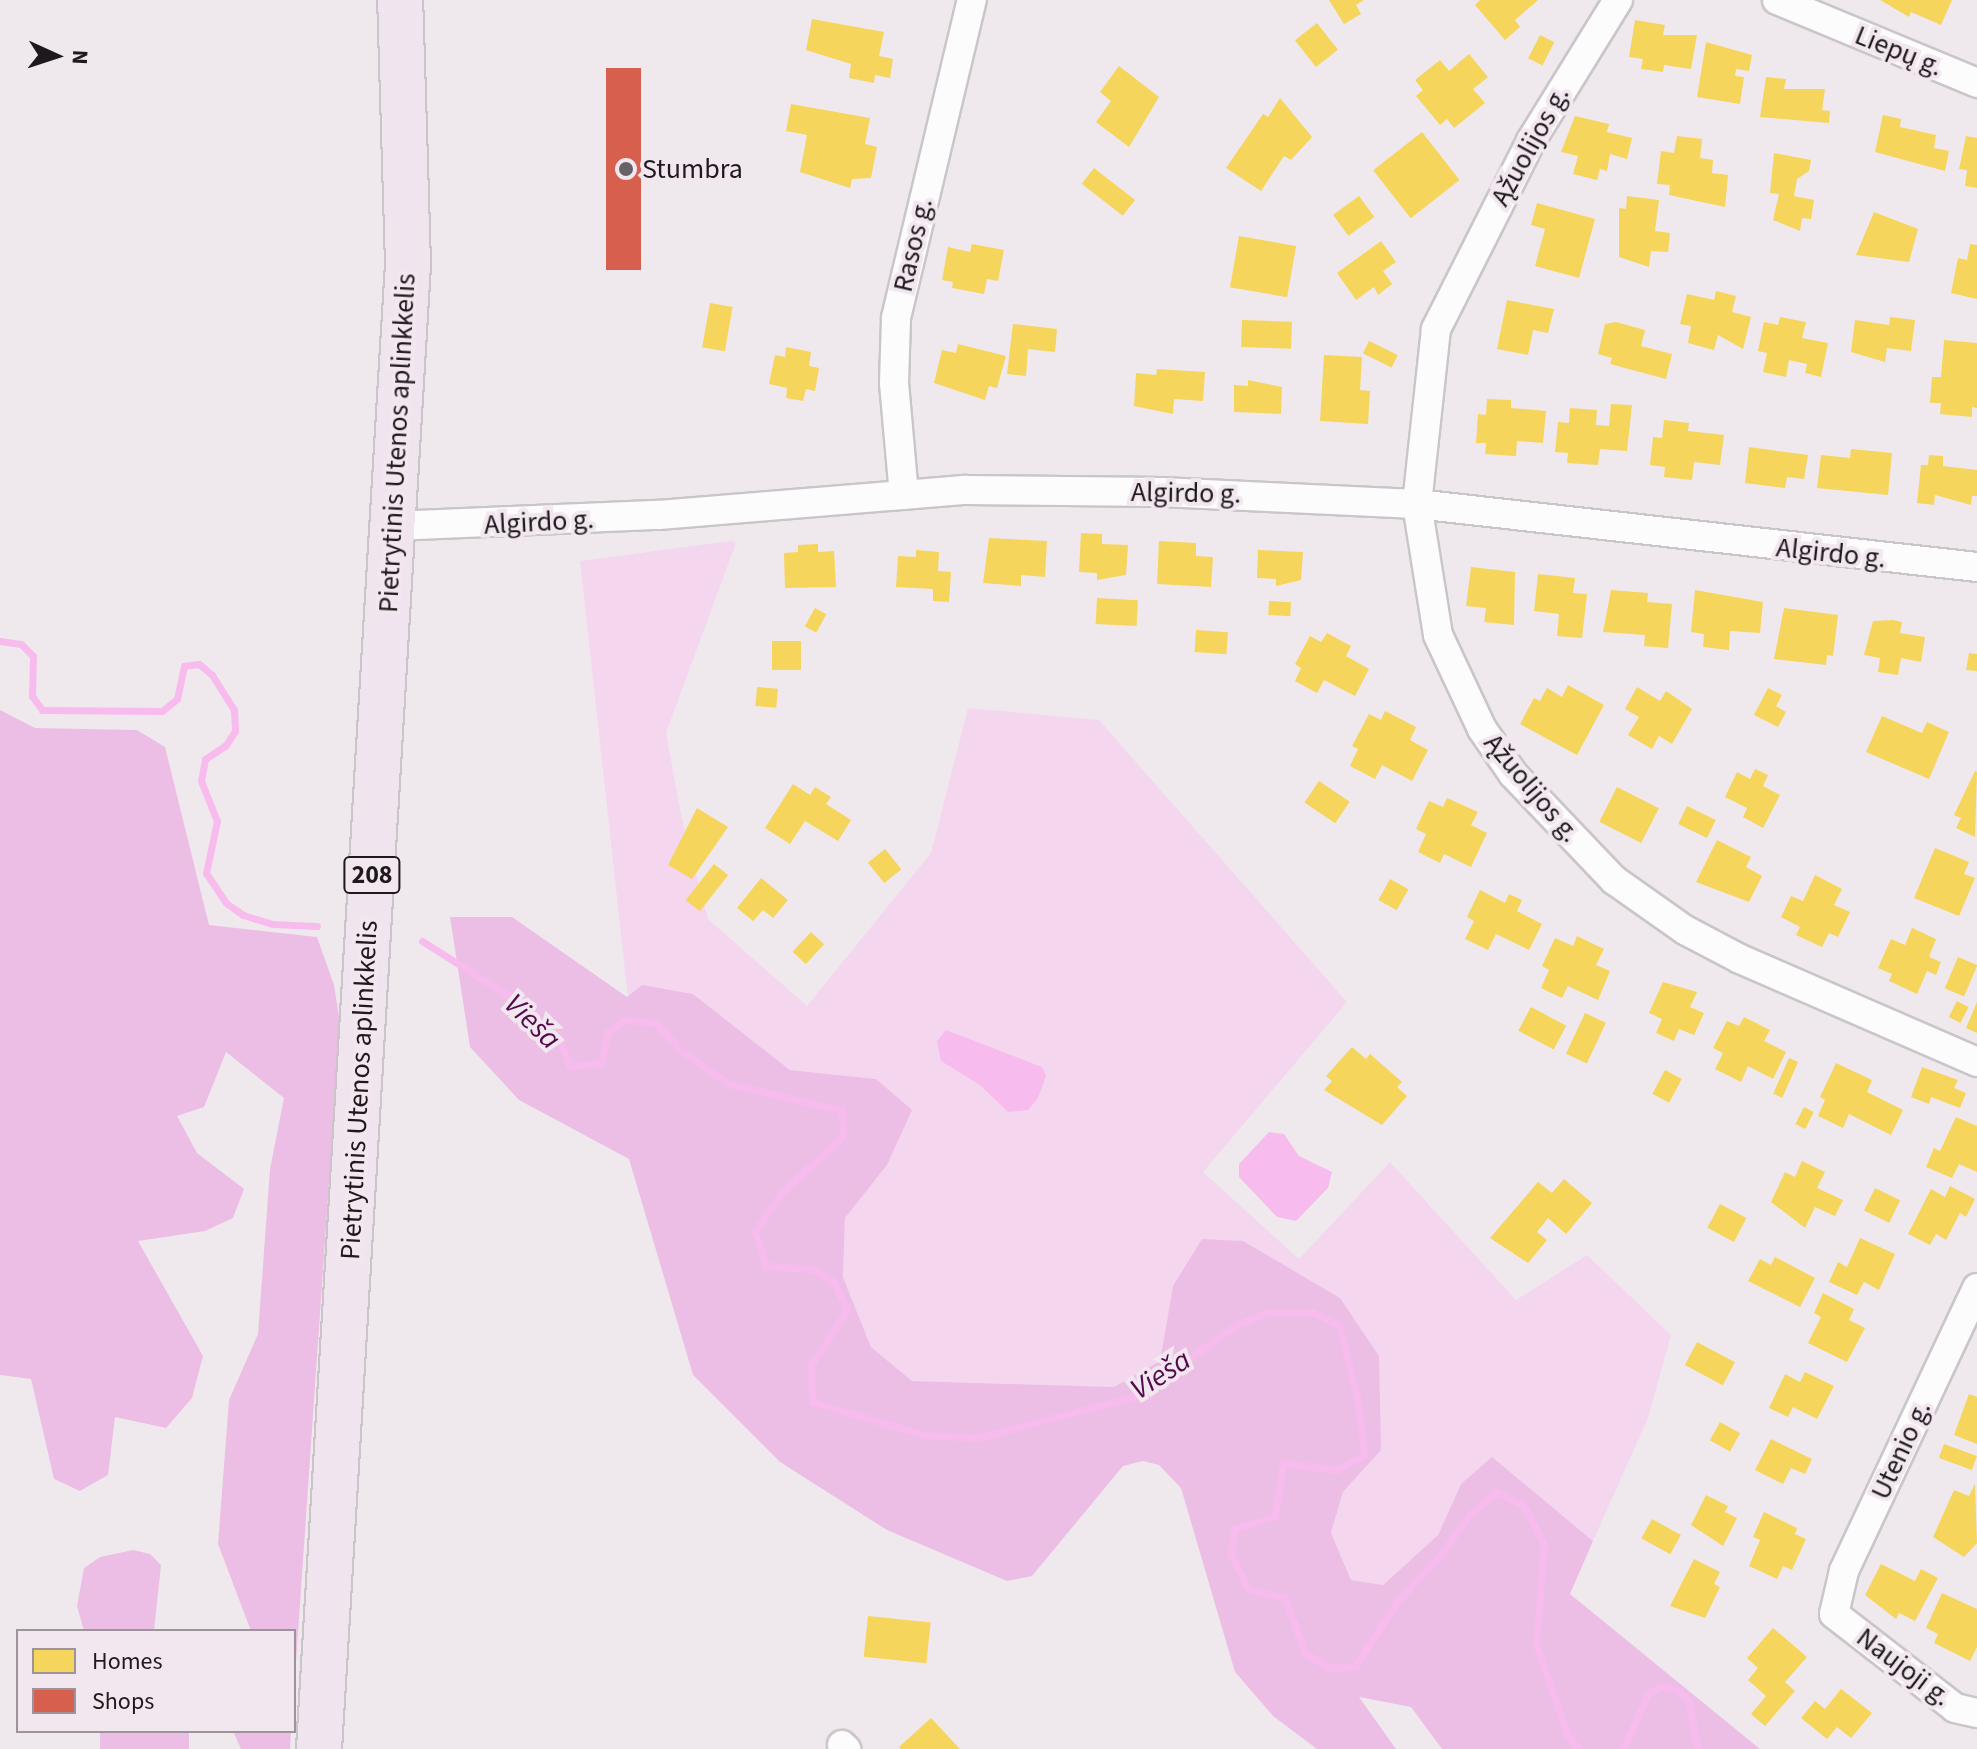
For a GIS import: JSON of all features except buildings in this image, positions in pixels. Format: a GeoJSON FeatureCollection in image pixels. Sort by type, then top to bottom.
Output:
{"type":"FeatureCollection","features":[{"type":"Feature","properties":{"kind":"highway","name":"Pietrytinis Utenos aplinkkelis"},"geometry":{"type":"LineString","coordinates":[[319,1749],[408,264],[400,0]]}},
{"type":"Feature","properties":{"kind":"street","name":"Rasos g."},"geometry":{"type":"LineString","coordinates":[[904,495],[894,383],[896,318],[972,0]]}},
{"type":"Feature","properties":{"kind":"street","name":"Ąžuolijos g."},"geometry":{"type":"LineString","coordinates":[[1618,0],[1531,141],[1436,329],[1417,504],[1435,619],[1459,683],[1513,774],[1614,880],[1685,930],[1977,1062]]}},
{"type":"Feature","properties":{"kind":"street","name":"Liepų g."},"geometry":{"type":"LineString","coordinates":[[1777,0],[1977,83]]}},
{"type":"Feature","properties":{"kind":"street","name":"Algirdo g."},"geometry":{"type":"LineString","coordinates":[[393,526],[502,524],[966,490],[1147,492],[1417,504],[1977,567]]}},
{"type":"Feature","properties":{"kind":"street","name":"Utenio g."},"geometry":{"type":"LineString","coordinates":[[1834,1614],[1844,1571],[1977,1288]]}},
{"type":"Feature","properties":{"kind":"street","name":"Naujoji g."},"geometry":{"type":"LineString","coordinates":[[1834,1614],[1955,1708],[1977,1713]]}},
{"type":"Feature","properties":{"kind":"shaded area"},"geometry":{"type":"Polygon","coordinates":[[[731,541],[736,543],[666,733],[682,819],[708,919],[807,1006],[931,853],[968,708],[1099,720],[1347,1002],[1203,1172],[1299,1259],[1390,1162],[1516,1300],[1587,1255],[1671,1335],[1648,1418],[1593,1541],[1492,1458],[1461,1484],[1438,1535],[1383,1585],[1351,1580],[1331,1533],[1343,1492],[1381,1450],[1173,1286],[1160,1361],[1114,1387],[912,1381],[871,1347],[843,1277],[845,1218],[887,1165],[876,1079],[790,1070],[693,994],[628,998],[580,561],[731,541]]]}},
{"type":"Feature","properties":{"kind":"shaded area"},"geometry":{"type":"Polygon","coordinates":[[[0,710],[35,728],[137,730],[165,747],[209,925],[317,937],[334,985],[340,1023],[296,1662],[296,1629],[250,1629],[218,1544],[229,1400],[258,1334],[270,1169],[284,1098],[226,1052],[204,1107],[177,1116],[197,1153],[244,1189],[233,1218],[205,1231],[138,1241],[203,1356],[192,1398],[166,1428],[115,1417],[108,1475],[80,1491],[54,1479],[31,1379],[0,1375],[0,710]]]}},
{"type":"Feature","properties":{"kind":"shaded area"},"geometry":{"type":"Polygon","coordinates":[[[450,917],[512,917],[627,997],[642,985],[693,994],[790,1070],[876,1079],[912,1110],[887,1165],[845,1218],[843,1277],[871,1347],[912,1381],[1114,1387],[1160,1361],[1173,1286],[1202,1239],[1243,1241],[1340,1298],[1379,1356],[1381,1450],[1343,1492],[1331,1533],[1351,1580],[1383,1585],[1438,1535],[1461,1484],[1492,1457],[1593,1541],[1570,1594],[1760,1749],[1442,1749],[1411,1707],[1359,1697],[1396,1749],[1317,1749],[1273,1716],[1235,1672],[1181,1488],[1159,1465],[1143,1461],[1123,1466],[1032,1576],[1007,1581],[887,1530],[780,1462],[693,1375],[629,1159],[519,1100],[470,1047],[450,917]]]}},
{"type":"Feature","properties":{"kind":"shaded area"},"geometry":{"type":"Polygon","coordinates":[[[946,1030],[1042,1067],[1046,1076],[1038,1098],[1028,1110],[1008,1112],[980,1085],[941,1061],[937,1041],[946,1030]]]}},
{"type":"Feature","properties":{"kind":"shaded area"},"geometry":{"type":"Polygon","coordinates":[[[1269,1132],[1284,1134],[1299,1156],[1332,1172],[1328,1188],[1296,1221],[1277,1217],[1239,1177],[1239,1164],[1269,1132]]]}},
{"type":"Feature","properties":{"kind":"shaded area"},"geometry":{"type":"Polygon","coordinates":[[[133,1550],[150,1554],[161,1565],[154,1629],[83,1629],[77,1606],[84,1568],[100,1557],[133,1550]]]}},
{"type":"Feature","properties":{"kind":"shaded area"},"geometry":{"type":"Polygon","coordinates":[[[100,1733],[189,1733],[189,1749],[100,1749],[100,1733]]]}},
{"type":"Feature","properties":{"kind":"shaded area"},"geometry":{"type":"Polygon","coordinates":[[[234,1733],[291,1733],[290,1749],[241,1749],[234,1733]]]}},
{"type":"Feature","properties":{"kind":"waterway","name":"Vieša"},"geometry":{"type":"LineString","coordinates":[[0,641],[21,644],[33,656],[32,696],[42,710],[162,711],[177,699],[184,666],[199,664],[212,675],[234,710],[235,731],[226,745],[205,759],[201,781],[217,821],[206,873],[226,903],[243,915],[273,924],[317,926]]}},
{"type":"Feature","properties":{"kind":"waterway","name":"Vieša"},"geometry":{"type":"LineString","coordinates":[[422,941],[519,1002],[561,1043],[570,1066],[601,1063],[608,1032],[624,1020],[656,1023],[680,1050],[729,1084],[842,1110],[843,1136],[783,1191],[755,1231],[766,1266],[811,1269],[834,1282],[847,1310],[811,1365],[812,1402],[925,1435],[977,1438],[1137,1396],[1236,1325],[1268,1312],[1312,1312],[1339,1325],[1358,1402],[1364,1455],[1336,1470],[1283,1463],[1275,1516],[1234,1529],[1231,1554],[1248,1589],[1285,1598],[1305,1653],[1329,1668],[1355,1666],[1399,1599],[1436,1561],[1469,1515],[1496,1492],[1523,1505],[1544,1544],[1536,1644],[1567,1734],[1578,1749]]}},
{"type":"Feature","properties":{"kind":"waterway","name":"Vieša"},"geometry":{"type":"LineString","coordinates":[[1623,1749],[1648,1694],[1661,1686],[1678,1690],[1689,1702],[1697,1749]]}},
{"type":"Feature","properties":{"kind":"place","name":"Stumbra"},"geometry":{"type":"Point","coordinates":[626,169]}}]}
